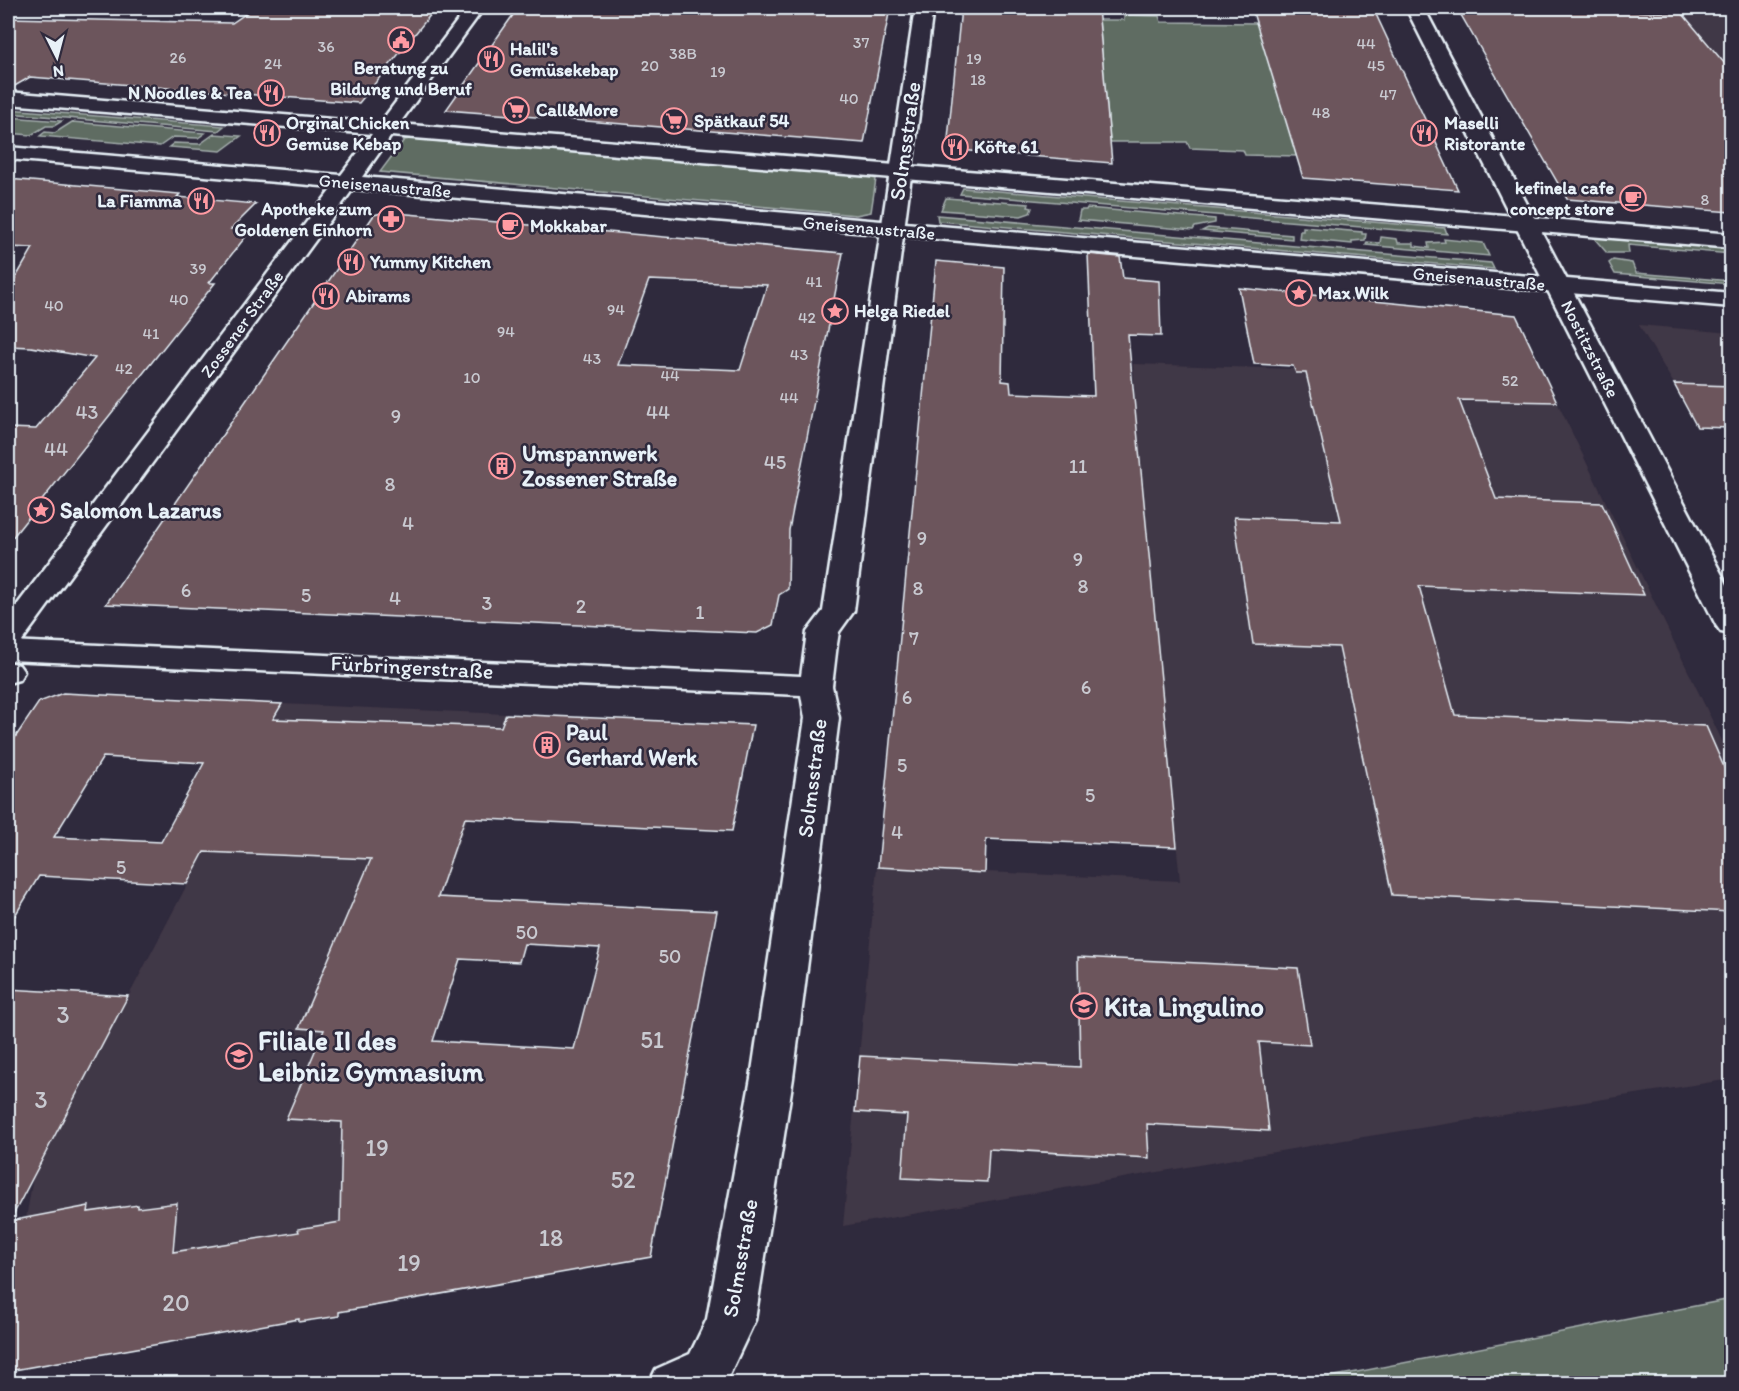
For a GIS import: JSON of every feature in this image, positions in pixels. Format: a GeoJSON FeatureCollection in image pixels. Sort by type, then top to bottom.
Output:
{"type":"FeatureCollection","features":[{"type":"Feature","properties":{"kind":"street","name":"Zossener Straße"},"geometry":{"type":"LineString","coordinates":[[8,638],[475,8]]}},
{"type":"Feature","properties":{"kind":"street","name":"Solmsstraße"},"geometry":{"type":"LineString","coordinates":[[690,1376],[731,1320],[772,1078],[822,718],[816,686],[823,633],[837,611],[924,8]]}},
{"type":"Feature","properties":{"kind":"street","name":"Nostitzstraße"},"geometry":{"type":"LineString","coordinates":[[1415,8],[1731,625]]}},
{"type":"Feature","properties":{"kind":"street"},"geometry":{"type":"LineString","coordinates":[[8,98],[1731,241]]}},
{"type":"Feature","properties":{"kind":"street","name":"Gneisenaustraße"},"geometry":{"type":"LineString","coordinates":[[8,153],[1731,300]]}},
{"type":"Feature","properties":{"kind":"street","name":"Fürbringerstraße"},"geometry":{"type":"LineString","coordinates":[[8,650],[816,686]]}},
{"type":"Feature","properties":{"kind":"shaded area"},"geometry":{"type":"Polygon","coordinates":[[[1612,8],[1731,8],[1731,151],[1719,150],[1612,8]]]}},
{"type":"Feature","properties":{"kind":"shaded area"},"geometry":{"type":"Polygon","coordinates":[[[1639,325],[1731,333],[1731,386],[1674,384],[1639,325]]]}},
{"type":"Feature","properties":{"kind":"shaded area"},"geometry":{"type":"Polygon","coordinates":[[[1133,364],[1294,369],[1296,373],[1363,375],[1371,399],[1557,402],[1731,759],[1731,1079],[1344,1140],[843,1226],[877,867],[1180,881],[1138,451],[1133,364]]]}},
{"type":"Feature","properties":{"kind":"shaded area","name":"Filiale II des Leibniz Gymnasium"},"geometry":{"type":"Polygon","coordinates":[[[282,704],[506,714],[341,1163],[339,1316],[273,1324],[8,1371],[8,1322],[33,1178],[282,704]]]}},
{"type":"Feature","properties":{"kind":"green space"},"geometry":{"type":"Polygon","coordinates":[[[1124,15],[1159,16],[1161,22],[1257,23],[1298,156],[1245,155],[1243,150],[1190,148],[1187,142],[1110,142],[1099,20],[1124,20],[1124,15]]]}},
{"type":"Feature","properties":{"kind":"green space"},"geometry":{"type":"Polygon","coordinates":[[[8,109],[224,126],[218,131],[8,113],[8,109]]]}},
{"type":"Feature","properties":{"kind":"green space"},"geometry":{"type":"Polygon","coordinates":[[[8,117],[62,121],[54,126],[46,126],[31,135],[8,133],[8,117]]]}},
{"type":"Feature","properties":{"kind":"green space"},"geometry":{"type":"Polygon","coordinates":[[[72,122],[205,133],[198,138],[173,137],[160,146],[40,136],[45,132],[55,133],[72,122]]]}},
{"type":"Feature","properties":{"kind":"green space"},"geometry":{"type":"Polygon","coordinates":[[[214,134],[241,136],[221,151],[169,147],[174,143],[200,144],[214,134]]]}},
{"type":"Feature","properties":{"kind":"green space"},"geometry":{"type":"Polygon","coordinates":[[[404,140],[876,179],[871,212],[856,215],[380,172],[404,140]]]}},
{"type":"Feature","properties":{"kind":"green space"},"geometry":{"type":"Polygon","coordinates":[[[963,188],[1445,228],[1447,234],[960,194],[963,188]]]}},
{"type":"Feature","properties":{"kind":"green space"},"geometry":{"type":"Polygon","coordinates":[[[946,198],[1029,204],[1028,207],[1032,208],[1030,213],[1021,216],[941,210],[946,198]]]}},
{"type":"Feature","properties":{"kind":"green space"},"geometry":{"type":"Polygon","coordinates":[[[1087,208],[1215,219],[1215,223],[1195,227],[1193,230],[1078,220],[1080,210],[1087,208]]]}},
{"type":"Feature","properties":{"kind":"green space"},"geometry":{"type":"Polygon","coordinates":[[[937,215],[1491,263],[1494,269],[938,221],[937,215]]]}},
{"type":"Feature","properties":{"kind":"green space"},"geometry":{"type":"Polygon","coordinates":[[[1303,227],[1366,234],[1365,240],[1352,241],[1352,244],[1299,239],[1303,227]]]}},
{"type":"Feature","properties":{"kind":"green space"},"geometry":{"type":"Polygon","coordinates":[[[1208,228],[1292,235],[1292,239],[1202,231],[1208,228]]]}},
{"type":"Feature","properties":{"kind":"green space"},"geometry":{"type":"Polygon","coordinates":[[[1381,237],[1397,239],[1398,243],[1414,243],[1414,246],[1429,248],[1428,243],[1445,242],[1444,239],[1483,243],[1489,256],[1366,245],[1367,242],[1380,243],[1381,237]]]}},
{"type":"Feature","properties":{"kind":"green space"},"geometry":{"type":"Polygon","coordinates":[[[1593,237],[1731,248],[1731,254],[1628,245],[1629,253],[1607,253],[1593,237]]]}},
{"type":"Feature","properties":{"kind":"green space"},"geometry":{"type":"Polygon","coordinates":[[[1613,260],[1632,263],[1636,273],[1731,281],[1731,284],[1615,274],[1609,263],[1613,260]]]}},
{"type":"Feature","properties":{"kind":"green space"},"geometry":{"type":"Polygon","coordinates":[[[1731,1299],[1731,1383],[1296,1383],[1357,1372],[1731,1299]]]}},
{"type":"Feature","properties":{"kind":"building"},"geometry":{"type":"Polygon","coordinates":[[[254,8],[436,8],[359,103],[30,77],[8,90],[8,18],[232,23],[254,8]]]}},
{"type":"Feature","properties":{"kind":"building"},"geometry":{"type":"Polygon","coordinates":[[[518,8],[890,8],[864,143],[446,110],[518,8]]]}},
{"type":"Feature","properties":{"kind":"building"},"geometry":{"type":"Polygon","coordinates":[[[961,8],[1098,8],[1112,163],[947,149],[961,8]]]}},
{"type":"Feature","properties":{"kind":"building"},"geometry":{"type":"Polygon","coordinates":[[[1325,8],[1373,8],[1458,190],[1303,178],[1252,9],[1327,11],[1325,8]]]}},
{"type":"Feature","properties":{"kind":"building"},"geometry":{"type":"Polygon","coordinates":[[[1457,8],[1590,8],[1592,10],[1682,13],[1731,71],[1731,212],[1567,199],[1457,8]]]}},
{"type":"Feature","properties":{"kind":"building"},"geometry":{"type":"Polygon","coordinates":[[[8,179],[180,194],[177,197],[256,204],[231,229],[251,230],[209,283],[215,283],[8,543],[8,428],[36,429],[95,358],[31,347],[8,346],[8,291],[33,248],[8,247],[8,179]]]}},
{"type":"Feature","properties":{"kind":"building"},"geometry":{"type":"Polygon","coordinates":[[[385,212],[843,253],[789,530],[788,589],[779,595],[773,625],[757,633],[106,604],[374,215],[385,212]],[[649,280],[618,365],[740,370],[767,285],[649,280]]]}},
{"type":"Feature","properties":{"kind":"building"},"geometry":{"type":"Polygon","coordinates":[[[1088,254],[1120,257],[1123,278],[1159,281],[1161,336],[1128,335],[1177,847],[986,839],[985,873],[878,867],[936,261],[1004,267],[1002,381],[1010,382],[1011,393],[1094,396],[1088,254]]]}},
{"type":"Feature","properties":{"kind":"building"},"geometry":{"type":"Polygon","coordinates":[[[1239,288],[1516,315],[1557,402],[1459,400],[1496,499],[1602,503],[1644,595],[1419,586],[1455,715],[1706,726],[1731,783],[1731,912],[1392,895],[1339,647],[1253,644],[1234,517],[1341,521],[1306,373],[1296,373],[1293,366],[1254,364],[1239,288]]]}},
{"type":"Feature","properties":{"kind":"building"},"geometry":{"type":"Polygon","coordinates":[[[1674,384],[1731,386],[1731,428],[1697,427],[1674,384]]]}},
{"type":"Feature","properties":{"kind":"building"},"geometry":{"type":"Polygon","coordinates":[[[63,693],[282,704],[273,719],[501,727],[506,714],[753,725],[732,831],[465,818],[438,897],[717,911],[651,1257],[339,1312],[339,1316],[299,1322],[299,1319],[8,1371],[8,989],[128,996],[10,1221],[89,1206],[88,1212],[138,1205],[138,1208],[177,1203],[173,1252],[299,1232],[298,1229],[340,1222],[342,1122],[286,1119],[324,1030],[299,1028],[371,859],[204,852],[187,884],[39,876],[8,927],[8,748],[39,702],[63,693]],[[103,757],[54,837],[161,842],[204,763],[103,757]],[[524,944],[519,962],[460,959],[433,1041],[574,1049],[600,948],[524,944]]]}},
{"type":"Feature","properties":{"kind":"building"},"geometry":{"type":"Polygon","coordinates":[[[1078,957],[1298,968],[1310,1045],[1259,1042],[1269,1131],[1147,1124],[1149,1158],[989,1149],[987,1182],[902,1178],[907,1115],[855,1112],[860,1056],[1080,1067],[1078,957]]]}},
{"type":"Feature","properties":{"kind":"place","name":"Beratung zu Bildung und Beruf"},"geometry":{"type":"Point","coordinates":[401,40]}},
{"type":"Feature","properties":{"kind":"place","name":"Halil's Gemüsekebap"},"geometry":{"type":"Point","coordinates":[491,59]}},
{"type":"Feature","properties":{"kind":"place","name":"N Noodles & Tea"},"geometry":{"type":"Point","coordinates":[271,93]}},
{"type":"Feature","properties":{"kind":"place","name":"Call&More"},"geometry":{"type":"Point","coordinates":[516,110]}},
{"type":"Feature","properties":{"kind":"place","name":"Spätkauf 54"},"geometry":{"type":"Point","coordinates":[674,121]}},
{"type":"Feature","properties":{"kind":"place","name":"Orginal Chicken Gemüse Kebap"},"geometry":{"type":"Point","coordinates":[267,133]}},
{"type":"Feature","properties":{"kind":"place","name":"Maselli Ristorante"},"geometry":{"type":"Point","coordinates":[1424,133]}},
{"type":"Feature","properties":{"kind":"place","name":"Köfte 61"},"geometry":{"type":"Point","coordinates":[955,147]}},
{"type":"Feature","properties":{"kind":"place","name":"kefinela cafe concept store"},"geometry":{"type":"Point","coordinates":[1633,198]}},
{"type":"Feature","properties":{"kind":"place","name":"La Fiamma"},"geometry":{"type":"Point","coordinates":[201,201]}},
{"type":"Feature","properties":{"kind":"place","name":"Apotheke zum Goldenen Einhorn"},"geometry":{"type":"Point","coordinates":[391,219]}},
{"type":"Feature","properties":{"kind":"place","name":"Mokkabar"},"geometry":{"type":"Point","coordinates":[510,226]}},
{"type":"Feature","properties":{"kind":"place","name":"Yummy Kitchen"},"geometry":{"type":"Point","coordinates":[351,262]}},
{"type":"Feature","properties":{"kind":"place","name":"Max Wilk"},"geometry":{"type":"Point","coordinates":[1299,293]}},
{"type":"Feature","properties":{"kind":"place","name":"Abirams"},"geometry":{"type":"Point","coordinates":[326,296]}},
{"type":"Feature","properties":{"kind":"place","name":"Helga Riedel"},"geometry":{"type":"Point","coordinates":[835,311]}},
{"type":"Feature","properties":{"kind":"place","name":"Umspannwerk Zossener Straße"},"geometry":{"type":"Point","coordinates":[502,466]}},
{"type":"Feature","properties":{"kind":"place","name":"Salomon Lazarus"},"geometry":{"type":"Point","coordinates":[41,510]}},
{"type":"Feature","properties":{"kind":"place","name":"Paul Gerhard Werk"},"geometry":{"type":"Point","coordinates":[547,745]}},
{"type":"Feature","properties":{"kind":"place","name":"Kita Lingulino"},"geometry":{"type":"Point","coordinates":[1084,1006]}},
{"type":"Feature","properties":{"kind":"place","name":"Filiale II des Leibniz Gymnasium"},"geometry":{"type":"Point","coordinates":[239,1056]}}]}
